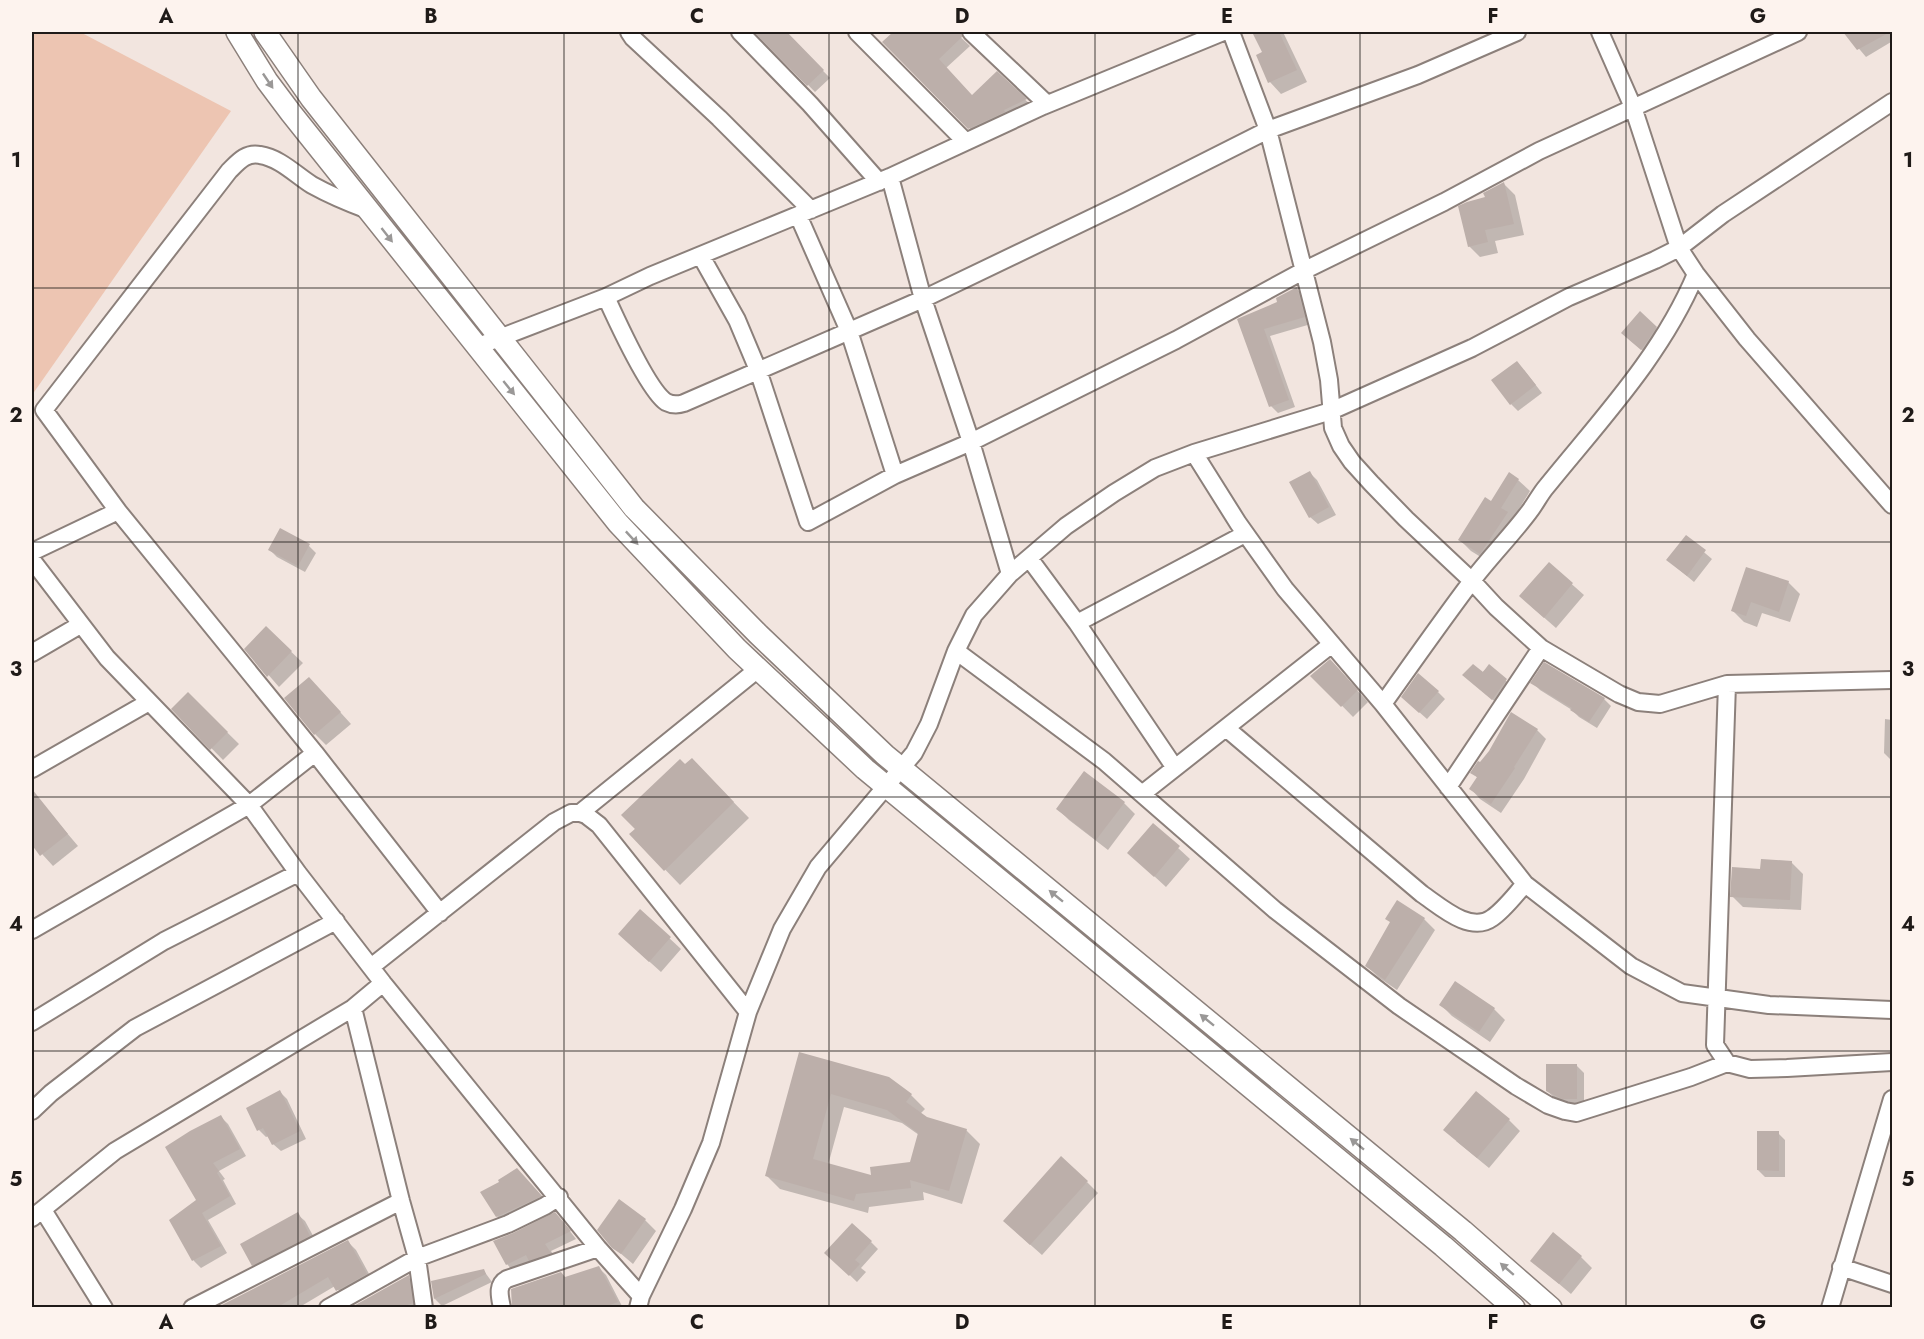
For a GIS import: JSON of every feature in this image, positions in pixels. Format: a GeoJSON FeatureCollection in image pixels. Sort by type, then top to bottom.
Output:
{"type":"FeatureCollection","features":[{"type":"Feature","properties":{"kind":"street"},"geometry":{"type":"LineString","coordinates":[[237,32],[291,113],[618,523],[758,669],[885,786],[1443,1246],[1514,1308]]}},
{"type":"Feature","properties":{"kind":"street"},"geometry":{"type":"LineString","coordinates":[[266,32],[311,98],[634,508],[765,642],[901,768],[1454,1224],[1551,1308]]}},
{"type":"Feature","properties":{"kind":"street"},"geometry":{"type":"LineString","coordinates":[[629,32],[719,118],[805,213],[849,331],[894,475]]}},
{"type":"Feature","properties":{"kind":"street"},"geometry":{"type":"LineString","coordinates":[[740,32],[885,180],[972,441],[1010,574]]}},
{"type":"Feature","properties":{"kind":"street"},"geometry":{"type":"LineString","coordinates":[[857,32],[965,141]]}},
{"type":"Feature","properties":{"kind":"street"},"geometry":{"type":"LineString","coordinates":[[971,32],[1047,104]]}},
{"type":"Feature","properties":{"kind":"street"},"geometry":{"type":"LineString","coordinates":[[476,347],[606,297],[885,180],[1047,104],[1223,32]]}},
{"type":"Feature","properties":{"kind":"street"},"geometry":{"type":"LineString","coordinates":[[1231,32],[1268,130],[1322,342],[1329,380],[1333,428],[1341,446],[1352,462],[1406,519],[1472,580],[1496,608],[1541,648],[1619,694],[1638,702],[1660,704],[1727,684],[1893,680]]}},
{"type":"Feature","properties":{"kind":"street"},"geometry":{"type":"LineString","coordinates":[[606,297],[637,359],[664,400],[669,404],[684,403],[923,298],[1127,201],[1268,130],[1418,75],[1517,32]]}},
{"type":"Feature","properties":{"kind":"street"},"geometry":{"type":"LineString","coordinates":[[1600,32],[1633,107],[1679,248],[1732,321],[1893,505]]}},
{"type":"Feature","properties":{"kind":"street"},"geometry":{"type":"LineString","coordinates":[[701,256],[736,320],[758,370],[808,522],[894,475],[972,441],[1176,340],[1303,271],[1444,202],[1539,151],[1798,32]]}},
{"type":"Feature","properties":{"kind":"street"},"geometry":{"type":"LineString","coordinates":[[32,560],[107,658],[249,805],[383,984],[559,1197],[640,1302],[711,1143],[748,1012],[782,929],[818,867],[914,753],[929,724],[956,651],[975,615],[1010,574],[1066,526],[1155,468],[1194,453],[1331,411],[1472,348],[1569,297],[1655,261],[1679,248],[1723,214],[1893,102]]}},
{"type":"Feature","properties":{"kind":"street"},"geometry":{"type":"LineString","coordinates":[[368,210],[329,194],[275,160],[259,154],[242,158],[229,171],[44,410],[118,511],[315,753],[440,913]]}},
{"type":"Feature","properties":{"kind":"street"},"geometry":{"type":"LineString","coordinates":[[1383,704],[1472,580],[1529,512],[1546,487],[1595,431],[1646,363],[1669,329],[1696,274]]}},
{"type":"Feature","properties":{"kind":"street"},"geometry":{"type":"LineString","coordinates":[[1194,453],[1245,534],[1285,589],[1383,704],[1525,884],[1631,966],[1682,993],[1769,1005],[1893,1010]]}},
{"type":"Feature","properties":{"kind":"street"},"geometry":{"type":"LineString","coordinates":[[32,552],[118,511]]}},
{"type":"Feature","properties":{"kind":"street"},"geometry":{"type":"LineString","coordinates":[[1077,623],[1245,534]]}},
{"type":"Feature","properties":{"kind":"street"},"geometry":{"type":"LineString","coordinates":[[1029,558],[1077,623],[1175,768]]}},
{"type":"Feature","properties":{"kind":"street"},"geometry":{"type":"LineString","coordinates":[[32,653],[80,625]]}},
{"type":"Feature","properties":{"kind":"street"},"geometry":{"type":"LineString","coordinates":[[1142,794],[1332,644]]}},
{"type":"Feature","properties":{"kind":"street"},"geometry":{"type":"LineString","coordinates":[[1448,787],[1541,648]]}},
{"type":"Feature","properties":{"kind":"street"},"geometry":{"type":"LineString","coordinates":[[956,651],[1104,762],[1275,910],[1399,1006],[1516,1086],[1548,1105],[1576,1113],[1691,1077],[1726,1063],[1750,1069],[1893,1062]]}},
{"type":"Feature","properties":{"kind":"street"},"geometry":{"type":"LineString","coordinates":[[580,813],[758,669]]}},
{"type":"Feature","properties":{"kind":"street"},"geometry":{"type":"LineString","coordinates":[[1726,1063],[1714,1045],[1727,684]]}},
{"type":"Feature","properties":{"kind":"street"},"geometry":{"type":"LineString","coordinates":[[32,769],[149,702]]}},
{"type":"Feature","properties":{"kind":"street"},"geometry":{"type":"LineString","coordinates":[[1226,728],[1422,894],[1456,917],[1475,923],[1494,918],[1525,884]]}},
{"type":"Feature","properties":{"kind":"street"},"geometry":{"type":"LineString","coordinates":[[32,930],[249,805],[315,753]]}},
{"type":"Feature","properties":{"kind":"street"},"geometry":{"type":"LineString","coordinates":[[371,967],[554,822],[571,813],[580,813],[586,814],[599,825],[748,1012]]}},
{"type":"Feature","properties":{"kind":"street"},"geometry":{"type":"LineString","coordinates":[[32,1022],[164,941],[298,873]]}},
{"type":"Feature","properties":{"kind":"street"},"geometry":{"type":"LineString","coordinates":[[32,1111],[51,1093],[135,1028],[336,921]]}},
{"type":"Feature","properties":{"kind":"street"},"geometry":{"type":"LineString","coordinates":[[104,1308],[37,1214],[115,1151],[353,1008],[383,984]]}},
{"type":"Feature","properties":{"kind":"street"},"geometry":{"type":"LineString","coordinates":[[353,1008],[400,1201],[417,1258],[424,1308]]}},
{"type":"Feature","properties":{"kind":"street"},"geometry":{"type":"LineString","coordinates":[[1830,1308],[1893,1099]]}},
{"type":"Feature","properties":{"kind":"street"},"geometry":{"type":"LineString","coordinates":[[328,1308],[417,1258],[508,1224],[559,1197]]}},
{"type":"Feature","properties":{"kind":"street"},"geometry":{"type":"LineString","coordinates":[[192,1308],[400,1201]]}},
{"type":"Feature","properties":{"kind":"street"},"geometry":{"type":"LineString","coordinates":[[502,1308],[499,1289],[501,1282],[598,1248]]}},
{"type":"Feature","properties":{"kind":"street"},"geometry":{"type":"LineString","coordinates":[[1841,1267],[1893,1284]]}},
{"type":"Feature","properties":{"kind":"shaded area"},"geometry":{"type":"Polygon","coordinates":[[[32,32],[80,32],[231,111],[32,395],[32,32]]]}},
{"type":"Feature","properties":{"kind":"building"},"geometry":{"type":"Polygon","coordinates":[[[754,32],[787,32],[824,70],[807,86],[754,32]]]}},
{"type":"Feature","properties":{"kind":"building"},"geometry":{"type":"Polygon","coordinates":[[[893,32],[961,32],[962,37],[939,59],[972,95],[997,71],[1027,99],[968,129],[882,42],[893,32]]]}},
{"type":"Feature","properties":{"kind":"building"},"geometry":{"type":"Polygon","coordinates":[[[1252,32],[1279,32],[1297,70],[1268,83],[1256,55],[1262,52],[1252,32]]]}},
{"type":"Feature","properties":{"kind":"building"},"geometry":{"type":"Polygon","coordinates":[[[1843,32],[1890,32],[1857,50],[1843,32]]]}},
{"type":"Feature","properties":{"kind":"building"},"geometry":{"type":"Polygon","coordinates":[[[1504,182],[1514,224],[1485,230],[1488,242],[1468,247],[1458,206],[1485,197],[1483,193],[1504,182]]]}},
{"type":"Feature","properties":{"kind":"building"},"geometry":{"type":"Polygon","coordinates":[[[1297,287],[1305,317],[1264,329],[1289,400],[1269,407],[1237,319],[1277,302],[1276,298],[1297,287]]]}},
{"type":"Feature","properties":{"kind":"building"},"geometry":{"type":"Polygon","coordinates":[[[1640,311],[1657,327],[1641,350],[1621,333],[1640,311]]]}},
{"type":"Feature","properties":{"kind":"building"},"geometry":{"type":"Polygon","coordinates":[[[1517,361],[1536,385],[1510,405],[1491,380],[1517,361]]]}},
{"type":"Feature","properties":{"kind":"building"},"geometry":{"type":"Polygon","coordinates":[[[1310,471],[1329,507],[1309,518],[1289,482],[1310,471]]]}},
{"type":"Feature","properties":{"kind":"building"},"geometry":{"type":"Polygon","coordinates":[[[1509,472],[1519,479],[1501,508],[1508,512],[1480,554],[1458,540],[1485,497],[1491,501],[1509,472]]]}},
{"type":"Feature","properties":{"kind":"building"},"geometry":{"type":"Polygon","coordinates":[[[280,528],[310,544],[298,566],[268,550],[280,528]]]}},
{"type":"Feature","properties":{"kind":"building"},"geometry":{"type":"Polygon","coordinates":[[[1686,535],[1706,550],[1687,576],[1666,560],[1686,535]]]}},
{"type":"Feature","properties":{"kind":"building"},"geometry":{"type":"Polygon","coordinates":[[[1549,562],[1573,583],[1544,618],[1519,596],[1549,562]]]}},
{"type":"Feature","properties":{"kind":"building"},"geometry":{"type":"Polygon","coordinates":[[[1746,567],[1789,581],[1779,612],[1751,602],[1746,616],[1731,611],[1746,567]]]}},
{"type":"Feature","properties":{"kind":"building"},"geometry":{"type":"Polygon","coordinates":[[[266,626],[292,651],[267,677],[244,649],[266,626]]]}},
{"type":"Feature","properties":{"kind":"building"},"geometry":{"type":"Polygon","coordinates":[[[1330,659],[1358,690],[1341,707],[1310,676],[1330,659]]]}},
{"type":"Feature","properties":{"kind":"building"},"geometry":{"type":"Polygon","coordinates":[[[1544,662],[1605,698],[1589,722],[1570,710],[1572,708],[1530,683],[1544,662]]]}},
{"type":"Feature","properties":{"kind":"building"},"geometry":{"type":"Polygon","coordinates":[[[1473,664],[1483,672],[1489,664],[1507,679],[1492,700],[1462,675],[1473,664]]]}},
{"type":"Feature","properties":{"kind":"building"},"geometry":{"type":"Polygon","coordinates":[[[1418,673],[1439,691],[1419,713],[1401,697],[1418,673]]]}},
{"type":"Feature","properties":{"kind":"building"},"geometry":{"type":"Polygon","coordinates":[[[309,677],[341,712],[314,735],[284,698],[309,677]]]}},
{"type":"Feature","properties":{"kind":"building"},"geometry":{"type":"Polygon","coordinates":[[[188,692],[228,732],[210,750],[171,709],[188,692]]]}},
{"type":"Feature","properties":{"kind":"building"},"geometry":{"type":"Polygon","coordinates":[[[1511,712],[1538,729],[1491,804],[1469,789],[1477,777],[1470,773],[1489,751],[1511,712]]]}},
{"type":"Feature","properties":{"kind":"building"},"geometry":{"type":"Polygon","coordinates":[[[692,758],[734,802],[664,871],[629,834],[635,829],[621,815],[680,759],[685,764],[692,758]]]}},
{"type":"Feature","properties":{"kind":"building"},"geometry":{"type":"Polygon","coordinates":[[[1084,771],[1125,802],[1096,840],[1056,809],[1084,771]]]}},
{"type":"Feature","properties":{"kind":"building"},"geometry":{"type":"Polygon","coordinates":[[[32,789],[68,834],[40,856],[32,845],[32,789]]]}},
{"type":"Feature","properties":{"kind":"building"},"geometry":{"type":"Polygon","coordinates":[[[1153,823],[1180,846],[1154,877],[1127,853],[1153,823]]]}},
{"type":"Feature","properties":{"kind":"building"},"geometry":{"type":"Polygon","coordinates":[[[1761,859],[1792,861],[1790,900],[1730,897],[1732,867],[1760,869],[1761,859]]]}},
{"type":"Feature","properties":{"kind":"building"},"geometry":{"type":"Polygon","coordinates":[[[1397,900],[1425,918],[1385,980],[1365,966],[1390,922],[1385,919],[1397,900]]]}},
{"type":"Feature","properties":{"kind":"building"},"geometry":{"type":"Polygon","coordinates":[[[640,909],[671,937],[649,962],[618,934],[640,909]]]}},
{"type":"Feature","properties":{"kind":"building"},"geometry":{"type":"Polygon","coordinates":[[[1455,981],[1495,1008],[1479,1032],[1439,1005],[1455,981]]]}},
{"type":"Feature","properties":{"kind":"building"},"geometry":{"type":"Polygon","coordinates":[[[799,1052],[889,1077],[912,1094],[906,1102],[927,1117],[967,1129],[949,1191],[910,1180],[911,1188],[856,1194],[854,1201],[765,1176],[799,1052]],[[831,1094],[813,1159],[871,1175],[870,1167],[910,1162],[918,1133],[887,1110],[831,1094]]]}},
{"type":"Feature","properties":{"kind":"building"},"geometry":{"type":"Polygon","coordinates":[[[1546,1064],[1577,1064],[1577,1099],[1562,1099],[1546,1091],[1546,1064]]]}},
{"type":"Feature","properties":{"kind":"building"},"geometry":{"type":"Polygon","coordinates":[[[280,1090],[300,1131],[272,1145],[263,1128],[257,1131],[246,1108],[280,1090]]]}},
{"type":"Feature","properties":{"kind":"building"},"geometry":{"type":"Polygon","coordinates":[[[1476,1091],[1510,1119],[1477,1158],[1443,1130],[1476,1091]]]}},
{"type":"Feature","properties":{"kind":"building"},"geometry":{"type":"Polygon","coordinates":[[[221,1115],[240,1149],[213,1163],[230,1196],[202,1213],[221,1246],[192,1261],[169,1220],[196,1200],[165,1147],[221,1115]]]}},
{"type":"Feature","properties":{"kind":"building"},"geometry":{"type":"Polygon","coordinates":[[[1757,1131],[1779,1131],[1779,1171],[1757,1170],[1757,1131]]]}},
{"type":"Feature","properties":{"kind":"building"},"geometry":{"type":"Polygon","coordinates":[[[1061,1156],[1088,1181],[1030,1245],[1003,1221],[1061,1156]]]}},
{"type":"Feature","properties":{"kind":"building"},"geometry":{"type":"Polygon","coordinates":[[[517,1168],[542,1196],[496,1217],[480,1192],[499,1182],[498,1180],[517,1168]]]}},
{"type":"Feature","properties":{"kind":"building"},"geometry":{"type":"Polygon","coordinates":[[[619,1199],[646,1219],[621,1254],[612,1248],[597,1230],[619,1199]]]}},
{"type":"Feature","properties":{"kind":"building"},"geometry":{"type":"Polygon","coordinates":[[[298,1212],[310,1236],[252,1266],[240,1244],[298,1212]]]}},
{"type":"Feature","properties":{"kind":"building"},"geometry":{"type":"Polygon","coordinates":[[[555,1212],[571,1231],[545,1244],[551,1253],[529,1261],[526,1255],[506,1265],[493,1241],[555,1212]]]}},
{"type":"Feature","properties":{"kind":"building"},"geometry":{"type":"Polygon","coordinates":[[[852,1223],[872,1241],[855,1260],[860,1264],[849,1276],[824,1253],[852,1223]]]}},
{"type":"Feature","properties":{"kind":"building"},"geometry":{"type":"Polygon","coordinates":[[[1553,1232],[1582,1256],[1559,1284],[1530,1261],[1553,1232]]]}},
{"type":"Feature","properties":{"kind":"building"},"geometry":{"type":"Polygon","coordinates":[[[348,1240],[367,1274],[336,1291],[328,1277],[276,1308],[216,1308],[348,1240]]]}},
{"type":"Feature","properties":{"kind":"building"},"geometry":{"type":"Polygon","coordinates":[[[599,1266],[618,1302],[601,1308],[512,1308],[511,1289],[561,1272],[565,1277],[599,1266]]]}},
{"type":"Feature","properties":{"kind":"building"},"geometry":{"type":"Polygon","coordinates":[[[484,1269],[486,1274],[434,1299],[431,1281],[484,1269]]]}},
{"type":"Feature","properties":{"kind":"building"},"geometry":{"type":"Polygon","coordinates":[[[409,1275],[413,1303],[399,1308],[350,1308],[409,1275]]]}}]}
